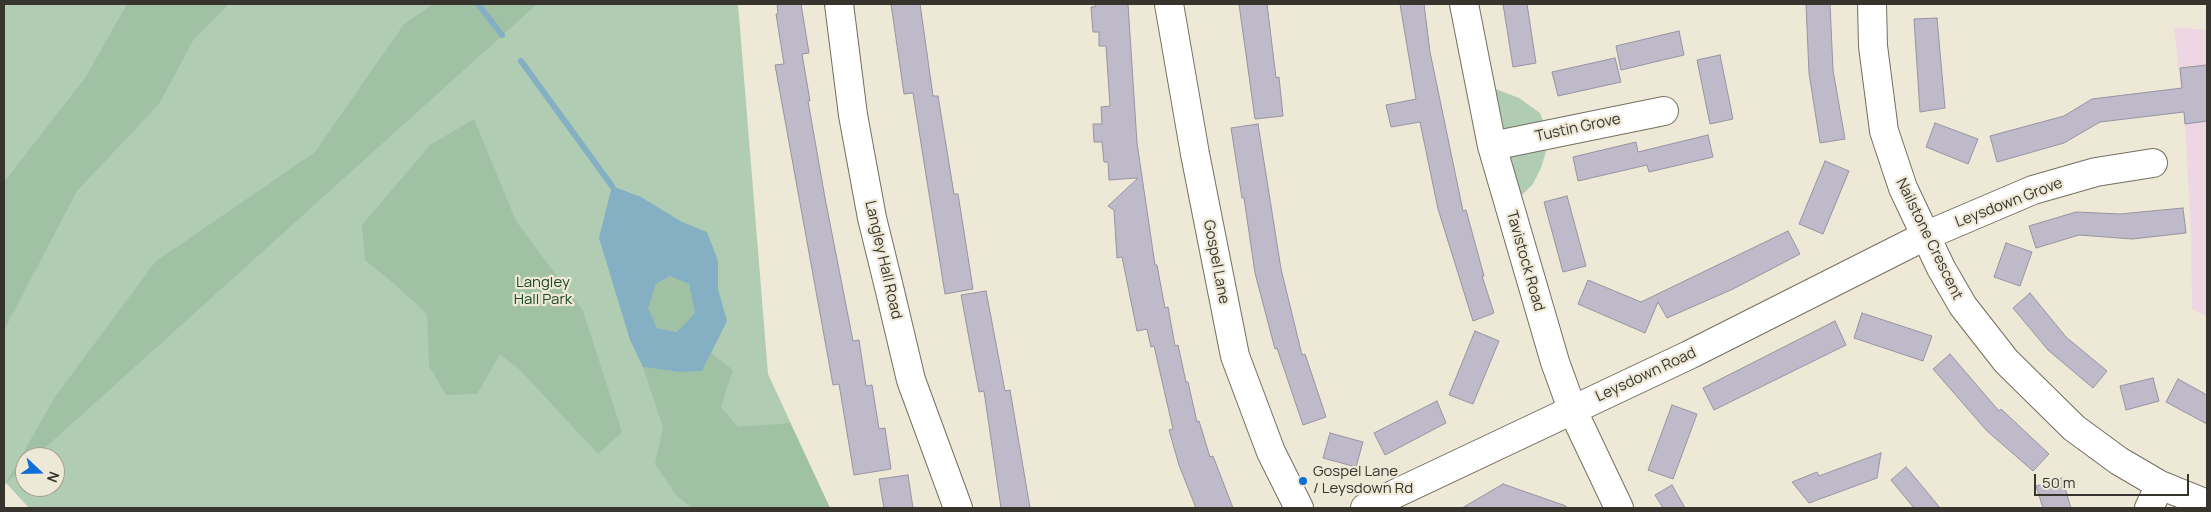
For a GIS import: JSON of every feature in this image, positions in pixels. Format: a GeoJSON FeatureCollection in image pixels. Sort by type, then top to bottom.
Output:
{"type":"FeatureCollection","features":[{"type":"Feature","properties":{"kind":"street","name":"Langley Hall Road"},"geometry":{"type":"LineString","coordinates":[[839,4],[853,115],[872,218],[911,380],[958,508]]}},
{"type":"Feature","properties":{"kind":"street","name":"Gospel Lane"},"geometry":{"type":"LineString","coordinates":[[1169,4],[1194,154],[1235,356],[1271,452],[1300,508]]}},
{"type":"Feature","properties":{"kind":"street","name":"Tavistock Road"},"geometry":{"type":"LineString","coordinates":[[1464,4],[1492,146],[1554,362],[1572,410],[1619,508]]}},
{"type":"Feature","properties":{"kind":"street","name":"Nailstone Crescent"},"geometry":{"type":"LineString","coordinates":[[1872,4],[1873,46],[1884,131],[1902,188],[1925,236],[1963,306],[2006,361],[2074,428],[2119,461],[2154,496],[2207,504]]}},
{"type":"Feature","properties":{"kind":"street","name":"Tustin Grove"},"geometry":{"type":"LineString","coordinates":[[1492,146],[1664,111]]}},
{"type":"Feature","properties":{"kind":"street","name":"Leysdown Grove"},"geometry":{"type":"LineString","coordinates":[[1925,236],[2033,190],[2096,172],[2153,163]]}},
{"type":"Feature","properties":{"kind":"street","name":"Leysdown Road"},"geometry":{"type":"LineString","coordinates":[[1365,508],[1689,355],[1925,236]]}},
{"type":"Feature","properties":{"kind":"shaded area"},"geometry":{"type":"Polygon","coordinates":[[[2174,27],[2207,30],[2207,318],[2204,314],[2192,310],[2191,231],[2185,126],[2174,27]]]}},
{"type":"Feature","properties":{"kind":"green space","name":"Langley Hall Park"},"geometry":{"type":"Polygon","coordinates":[[[4,4],[738,4],[768,374],[830,508],[29,508],[19,497],[65,497],[65,447],[15,447],[15,493],[6,483],[4,485],[4,4]]]}},
{"type":"Feature","properties":{"kind":"green space"},"geometry":{"type":"Polygon","coordinates":[[[127,4],[229,4],[194,39],[159,104],[77,191],[4,330],[4,182],[85,78],[127,4]]]}},
{"type":"Feature","properties":{"kind":"green space"},"geometry":{"type":"Polygon","coordinates":[[[433,4],[537,4],[46,447],[27,447],[55,397],[155,262],[315,152],[404,24],[433,4]]]}},
{"type":"Feature","properties":{"kind":"green space"},"geometry":{"type":"Polygon","coordinates":[[[1480,83],[1519,98],[1540,113],[1549,135],[1541,168],[1533,184],[1510,207],[1480,83]]]}},
{"type":"Feature","properties":{"kind":"green space"},"geometry":{"type":"Polygon","coordinates":[[[474,119],[516,221],[583,311],[622,432],[598,454],[520,370],[500,354],[477,394],[446,395],[429,366],[427,314],[365,260],[362,225],[430,145],[474,119]]]}},
{"type":"Feature","properties":{"kind":"green space"},"geometry":{"type":"Polygon","coordinates":[[[670,276],[689,284],[695,314],[678,332],[657,328],[648,308],[656,284],[670,276]]]}},
{"type":"Feature","properties":{"kind":"green space"},"geometry":{"type":"Polygon","coordinates":[[[711,353],[733,370],[721,407],[738,427],[790,423],[830,508],[692,508],[676,495],[655,464],[663,427],[643,367],[680,372],[702,371],[711,353]]]}},
{"type":"Feature","properties":{"kind":"green space"},"geometry":{"type":"Polygon","coordinates":[[[15,467],[15,475],[6,483],[15,467]]]}},
{"type":"Feature","properties":{"kind":"water"},"geometry":{"type":"Polygon","coordinates":[[[612,186],[641,197],[682,222],[707,232],[718,261],[718,289],[727,321],[702,371],[680,372],[643,367],[630,340],[599,238],[612,186]],[[670,276],[656,284],[648,308],[657,328],[677,332],[695,313],[689,284],[670,276]]]}},
{"type":"Feature","properties":{"kind":"building"},"geometry":{"type":"Polygon","coordinates":[[[777,4],[801,4],[809,53],[802,54],[825,198],[853,341],[859,340],[866,386],[872,385],[879,429],[885,428],[891,469],[854,475],[839,384],[833,385],[775,65],[784,64],[776,14],[778,14],[777,4]]]}},
{"type":"Feature","properties":{"kind":"building"},"geometry":{"type":"Polygon","coordinates":[[[891,4],[920,4],[933,96],[938,96],[954,194],[958,194],[973,289],[945,294],[913,93],[904,94],[891,4]]]}},
{"type":"Feature","properties":{"kind":"building"},"geometry":{"type":"Polygon","coordinates":[[[1095,4],[1128,4],[1137,143],[1155,265],[1157,265],[1165,308],[1168,307],[1175,346],[1178,345],[1197,422],[1199,421],[1210,457],[1213,456],[1233,508],[1196,508],[1179,465],[1169,430],[1173,429],[1154,346],[1151,347],[1147,329],[1137,331],[1122,257],[1117,258],[1114,210],[1108,206],[1138,178],[1109,180],[1108,162],[1104,162],[1102,142],[1094,142],[1093,124],[1102,124],[1101,107],[1110,106],[1106,46],[1099,46],[1099,32],[1093,32],[1091,7],[1095,7],[1095,4]]]}},
{"type":"Feature","properties":{"kind":"building"},"geometry":{"type":"Polygon","coordinates":[[[1239,4],[1267,4],[1276,78],[1279,77],[1283,116],[1255,119],[1239,4]]]}},
{"type":"Feature","properties":{"kind":"building"},"geometry":{"type":"Polygon","coordinates":[[[1400,4],[1424,4],[1430,52],[1463,211],[1466,210],[1484,276],[1482,276],[1494,313],[1473,321],[1438,209],[1420,122],[1391,127],[1386,105],[1416,99],[1400,4]]]}},
{"type":"Feature","properties":{"kind":"building"},"geometry":{"type":"Polygon","coordinates":[[[1503,4],[1527,4],[1536,63],[1513,67],[1503,4]]]}},
{"type":"Feature","properties":{"kind":"building"},"geometry":{"type":"Polygon","coordinates":[[[1806,4],[1830,4],[1833,70],[1845,139],[1820,143],[1809,73],[1806,4]]]}},
{"type":"Feature","properties":{"kind":"building"},"geometry":{"type":"Polygon","coordinates":[[[1937,18],[1945,108],[1920,112],[1914,19],[1937,18]]]}},
{"type":"Feature","properties":{"kind":"building"},"geometry":{"type":"Polygon","coordinates":[[[1679,31],[1684,55],[1621,70],[1616,46],[1679,31]]]}},
{"type":"Feature","properties":{"kind":"building"},"geometry":{"type":"Polygon","coordinates":[[[1720,55],[1733,119],[1710,124],[1697,60],[1720,55]]]}},
{"type":"Feature","properties":{"kind":"building"},"geometry":{"type":"Polygon","coordinates":[[[1615,58],[1621,82],[1558,96],[1552,72],[1615,58]]]}},
{"type":"Feature","properties":{"kind":"building"},"geometry":{"type":"Polygon","coordinates":[[[2207,65],[2207,121],[2185,124],[2184,112],[2100,122],[2064,143],[1997,162],[1990,136],[2064,116],[2092,99],[2182,88],[2180,68],[2207,65]]]}},
{"type":"Feature","properties":{"kind":"building"},"geometry":{"type":"Polygon","coordinates":[[[1935,123],[1978,139],[1968,164],[1926,147],[1935,123]]]}},
{"type":"Feature","properties":{"kind":"building"},"geometry":{"type":"Polygon","coordinates":[[[1258,124],[1281,269],[1302,355],[1305,354],[1326,417],[1303,425],[1277,348],[1275,349],[1255,273],[1231,128],[1258,124]]]}},
{"type":"Feature","properties":{"kind":"building"},"geometry":{"type":"Polygon","coordinates":[[[1708,135],[1713,157],[1649,172],[1647,165],[1578,181],[1573,157],[1636,142],[1638,152],[1708,135]]]}},
{"type":"Feature","properties":{"kind":"building"},"geometry":{"type":"Polygon","coordinates":[[[1825,161],[1849,171],[1823,234],[1799,224],[1825,161]]]}},
{"type":"Feature","properties":{"kind":"building"},"geometry":{"type":"Polygon","coordinates":[[[1567,196],[1586,266],[1563,272],[1544,202],[1567,196]]]}},
{"type":"Feature","properties":{"kind":"building"},"geometry":{"type":"Polygon","coordinates":[[[2183,208],[2186,233],[2132,239],[2079,235],[2036,248],[2029,226],[2076,212],[2120,214],[2183,208]]]}},
{"type":"Feature","properties":{"kind":"building"},"geometry":{"type":"Polygon","coordinates":[[[1788,231],[1800,254],[1733,289],[1667,318],[1658,302],[1645,333],[1578,304],[1588,280],[1641,302],[1788,231]]]}},
{"type":"Feature","properties":{"kind":"building"},"geometry":{"type":"Polygon","coordinates":[[[2006,243],[2032,252],[2020,286],[1994,277],[2006,243]]]}},
{"type":"Feature","properties":{"kind":"building"},"geometry":{"type":"Polygon","coordinates":[[[986,291],[1005,391],[1010,390],[1030,508],[1001,508],[984,391],[979,392],[961,295],[986,291]]]}},
{"type":"Feature","properties":{"kind":"building"},"geometry":{"type":"Polygon","coordinates":[[[2030,293],[2066,337],[2107,371],[2093,388],[2048,350],[2013,308],[2030,293]]]}},
{"type":"Feature","properties":{"kind":"building"},"geometry":{"type":"Polygon","coordinates":[[[1862,313],[1932,336],[1923,361],[1854,338],[1862,313]]]}},
{"type":"Feature","properties":{"kind":"building"},"geometry":{"type":"Polygon","coordinates":[[[1835,321],[1846,345],[1714,410],[1703,388],[1835,321]]]}},
{"type":"Feature","properties":{"kind":"building"},"geometry":{"type":"Polygon","coordinates":[[[1475,331],[1499,341],[1473,404],[1449,395],[1475,331]]]}},
{"type":"Feature","properties":{"kind":"building"},"geometry":{"type":"Polygon","coordinates":[[[1950,354],[1999,411],[2001,409],[2049,454],[2033,471],[1987,431],[1933,369],[1950,354]]]}},
{"type":"Feature","properties":{"kind":"building"},"geometry":{"type":"Polygon","coordinates":[[[2153,378],[2159,401],[2126,410],[2120,386],[2153,378]]]}},
{"type":"Feature","properties":{"kind":"building"},"geometry":{"type":"Polygon","coordinates":[[[2178,379],[2207,395],[2207,424],[2166,402],[2178,379]]]}},
{"type":"Feature","properties":{"kind":"building"},"geometry":{"type":"Polygon","coordinates":[[[1437,401],[1446,423],[1385,455],[1374,433],[1437,401]]]}},
{"type":"Feature","properties":{"kind":"building"},"geometry":{"type":"Polygon","coordinates":[[[1672,405],[1697,414],[1673,479],[1648,470],[1672,405]]]}},
{"type":"Feature","properties":{"kind":"building"},"geometry":{"type":"Polygon","coordinates":[[[1330,433],[1363,442],[1356,467],[1323,458],[1330,433]]]}},
{"type":"Feature","properties":{"kind":"building"},"geometry":{"type":"Polygon","coordinates":[[[1881,453],[1877,478],[1809,503],[1792,482],[1817,472],[1819,476],[1881,453]]]}},
{"type":"Feature","properties":{"kind":"building"},"geometry":{"type":"Polygon","coordinates":[[[1906,467],[1940,508],[1914,508],[1891,480],[1906,467]]]}},
{"type":"Feature","properties":{"kind":"building"},"geometry":{"type":"Polygon","coordinates":[[[908,475],[913,508],[884,508],[879,479],[908,475]]]}},
{"type":"Feature","properties":{"kind":"building"},"geometry":{"type":"Polygon","coordinates":[[[2062,478],[2071,508],[2043,508],[2036,486],[2062,478]]]}},
{"type":"Feature","properties":{"kind":"building"},"geometry":{"type":"Polygon","coordinates":[[[1503,484],[1566,506],[1566,508],[1462,508],[1503,484]]]}},
{"type":"Feature","properties":{"kind":"building"},"geometry":{"type":"Polygon","coordinates":[[[1672,485],[1685,508],[1663,508],[1655,495],[1672,485]]]}},
{"type":"Feature","properties":{"kind":"waterway"},"geometry":{"type":"LineString","coordinates":[[478,4],[502,35]]}},
{"type":"Feature","properties":{"kind":"waterway"},"geometry":{"type":"LineString","coordinates":[[521,61],[612,186]]}},
{"type":"Feature","properties":{"kind":"place","name":"Gospel Lane / Leysdown Rd"},"geometry":{"type":"Point","coordinates":[1303,481]}}]}
